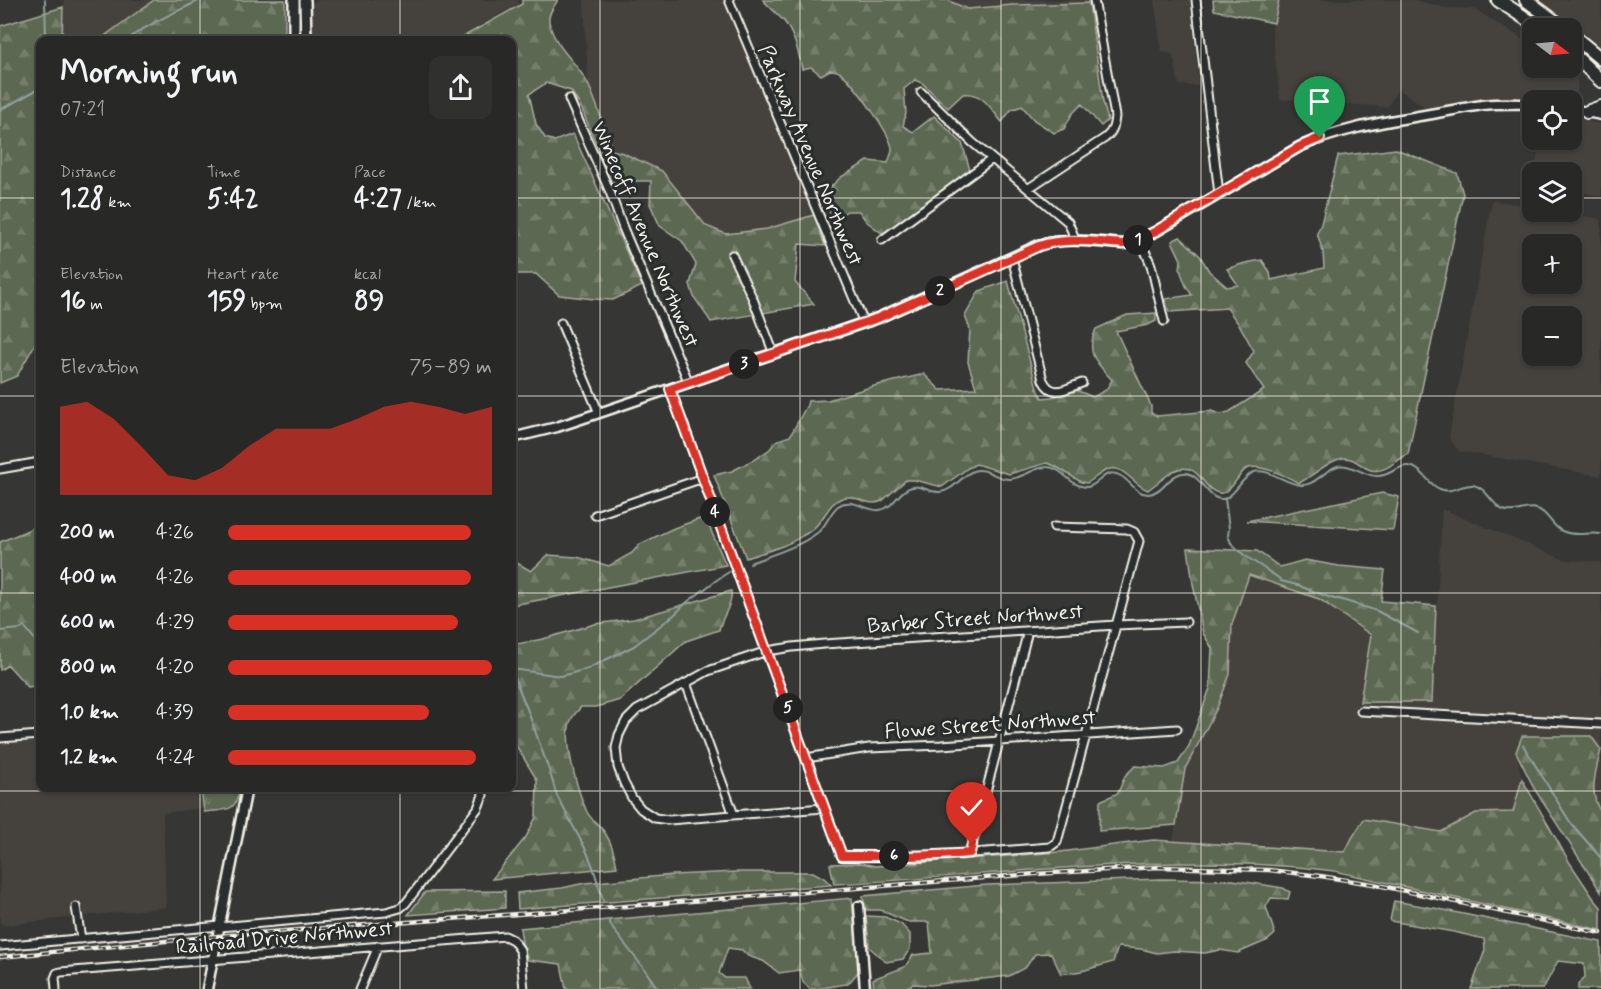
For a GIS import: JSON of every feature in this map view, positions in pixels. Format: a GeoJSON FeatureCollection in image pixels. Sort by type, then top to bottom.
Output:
{"type":"FeatureCollection","features":[{"type":"Feature","properties":{"kind":"highway"},"geometry":{"type":"LineString","coordinates":[[1498,0],[1525,18]]}},
{"type":"Feature","properties":{"kind":"highway"},"geometry":{"type":"LineString","coordinates":[[1526,0],[1550,18]]}},
{"type":"Feature","properties":{"kind":"highway"},"geometry":{"type":"LineString","coordinates":[[1582,43],[1601,59]]}},
{"type":"Feature","properties":{"kind":"highway"},"geometry":{"type":"LineString","coordinates":[[1582,60],[1601,73]]}},
{"type":"Feature","properties":{"kind":"highway"},"geometry":{"type":"LineString","coordinates":[[1582,63],[1601,81]]}},
{"type":"Feature","properties":{"kind":"highway"},"geometry":{"type":"LineString","coordinates":[[1587,112],[1601,106]]}},
{"type":"Feature","properties":{"kind":"main road"},"geometry":{"type":"LineString","coordinates":[[305,0],[306,36]]}},
{"type":"Feature","properties":{"kind":"main road"},"geometry":{"type":"LineString","coordinates":[[294,2],[296,36]]}},
{"type":"Feature","properties":{"kind":"street","name":"Parkway Avenue Northwest"},"geometry":{"type":"LineString","coordinates":[[729,0],[864,323]]}},
{"type":"Feature","properties":{"kind":"street"},"geometry":{"type":"LineString","coordinates":[[1029,188],[1111,133],[1114,116],[1094,0]]}},
{"type":"Feature","properties":{"kind":"street"},"geometry":{"type":"LineString","coordinates":[[1196,0],[1219,194]]}},
{"type":"Feature","properties":{"kind":"street"},"geometry":{"type":"LineString","coordinates":[[921,92],[972,142],[1068,222],[1077,241]]}},
{"type":"Feature","properties":{"kind":"street","name":"Winecoff Avenue Northwest"},"geometry":{"type":"LineString","coordinates":[[569,99],[689,383]]}},
{"type":"Feature","properties":{"kind":"street"},"geometry":{"type":"LineString","coordinates":[[516,437],[557,427],[864,323],[1028,250],[1052,242],[1132,243],[1299,147],[1341,131],[1483,105],[1522,104]]}},
{"type":"Feature","properties":{"kind":"street"},"geometry":{"type":"LineString","coordinates":[[1582,111],[1601,115]]}},
{"type":"Feature","properties":{"kind":"street"},"geometry":{"type":"LineString","coordinates":[[882,240],[992,159]]}},
{"type":"Feature","properties":{"kind":"street"},"geometry":{"type":"LineString","coordinates":[[1140,239],[1152,265],[1164,321]]}},
{"type":"Feature","properties":{"kind":"street"},"geometry":{"type":"LineString","coordinates":[[732,255],[753,299],[774,354]]}},
{"type":"Feature","properties":{"kind":"street"},"geometry":{"type":"LineString","coordinates":[[1012,258],[1046,386],[1056,391],[1082,383]]}},
{"type":"Feature","properties":{"kind":"street"},"geometry":{"type":"LineString","coordinates":[[561,323],[599,413]]}},
{"type":"Feature","properties":{"kind":"street"},"geometry":{"type":"LineString","coordinates":[[670,389],[842,856],[921,857],[1050,847],[1057,842],[1139,541],[1134,532],[1127,529],[1054,527]]}},
{"type":"Feature","properties":{"kind":"street"},"geometry":{"type":"LineString","coordinates":[[0,469],[36,463]]}},
{"type":"Feature","properties":{"kind":"street"},"geometry":{"type":"LineString","coordinates":[[595,515],[703,478]]}},
{"type":"Feature","properties":{"kind":"street","name":"Barber Street Northwest"},"geometry":{"type":"LineString","coordinates":[[824,808],[669,820],[655,818],[641,809],[632,798],[618,767],[616,748],[619,735],[626,721],[637,710],[708,671],[767,651],[792,647],[1186,622]]}},
{"type":"Feature","properties":{"kind":"street"},"geometry":{"type":"LineString","coordinates":[[970,853],[1028,631]]}},
{"type":"Feature","properties":{"kind":"street"},"geometry":{"type":"LineString","coordinates":[[686,683],[734,815]]}},
{"type":"Feature","properties":{"kind":"street"},"geometry":{"type":"LineString","coordinates":[[1361,711],[1601,724]]}},
{"type":"Feature","properties":{"kind":"street","name":"Flowe Street Northwest"},"geometry":{"type":"LineString","coordinates":[[806,758],[868,748],[1177,729]]}},
{"type":"Feature","properties":{"kind":"street"},"geometry":{"type":"LineString","coordinates":[[0,738],[36,735]]}},
{"type":"Feature","properties":{"kind":"street"},"geometry":{"type":"LineString","coordinates":[[207,989],[246,792]]}},
{"type":"Feature","properties":{"kind":"street"},"geometry":{"type":"LineString","coordinates":[[0,946],[386,912],[400,908],[478,808],[483,792]]}},
{"type":"Feature","properties":{"kind":"street"},"geometry":{"type":"LineString","coordinates":[[859,906],[865,989]]}},
{"type":"Feature","properties":{"kind":"street"},"geometry":{"type":"LineString","coordinates":[[76,907],[81,939]]}},
{"type":"Feature","properties":{"kind":"street","name":"Railroad Drive Northwest"},"geometry":{"type":"LineString","coordinates":[[56,989],[57,973],[505,936],[517,944],[522,958],[524,989]]}},
{"type":"Feature","properties":{"kind":"street"},"geometry":{"type":"LineString","coordinates":[[360,989],[378,946]]}},
{"type":"Feature","properties":{"kind":"shaded area"},"geometry":{"type":"Polygon","coordinates":[[[64,0],[154,0],[104,36],[62,36],[64,0]]]}},
{"type":"Feature","properties":{"kind":"shaded area"},"geometry":{"type":"Polygon","coordinates":[[[319,0],[518,0],[518,4],[461,36],[311,36],[309,4],[319,0]]]}},
{"type":"Feature","properties":{"kind":"shaded area"},"geometry":{"type":"Polygon","coordinates":[[[584,0],[726,0],[814,215],[767,229],[726,234],[706,226],[642,162],[612,150],[588,84],[584,0]]]}},
{"type":"Feature","properties":{"kind":"shaded area"},"geometry":{"type":"Polygon","coordinates":[[[949,0],[1089,0],[1089,3],[1012,5],[968,9],[949,0]]]}},
{"type":"Feature","properties":{"kind":"shaded area"},"geometry":{"type":"Polygon","coordinates":[[[1154,0],[1190,0],[1199,86],[1179,85],[1173,54],[1162,52],[1154,0]]]}},
{"type":"Feature","properties":{"kind":"shaded area"},"geometry":{"type":"Polygon","coordinates":[[[1279,0],[1414,0],[1446,8],[1474,9],[1522,40],[1522,78],[1577,78],[1577,90],[1522,90],[1522,101],[1430,110],[1398,89],[1387,107],[1280,99],[1272,29],[1279,0]]]}},
{"type":"Feature","properties":{"kind":"shaded area"},"geometry":{"type":"Polygon","coordinates":[[[1538,0],[1601,0],[1601,49],[1582,32],[1582,18],[1563,18],[1538,0]]]}},
{"type":"Feature","properties":{"kind":"shaded area"},"geometry":{"type":"Polygon","coordinates":[[[1582,120],[1601,124],[1601,197],[1582,192],[1582,162],[1537,162],[1538,150],[1582,150],[1582,120]]]}},
{"type":"Feature","properties":{"kind":"shaded area"},"geometry":{"type":"Polygon","coordinates":[[[1492,200],[1522,205],[1522,222],[1582,222],[1582,216],[1601,219],[1601,476],[1459,451],[1449,438],[1492,200]]]}},
{"type":"Feature","properties":{"kind":"shaded area"},"geometry":{"type":"Polygon","coordinates":[[[1442,509],[1565,560],[1601,562],[1601,750],[1522,736],[1516,752],[1522,779],[1513,812],[1476,813],[1441,832],[1365,819],[1346,852],[1173,841],[1185,769],[1217,708],[1230,674],[1232,624],[1249,574],[1319,599],[1371,635],[1361,702],[1432,701],[1442,509]]]}},
{"type":"Feature","properties":{"kind":"shaded area"},"geometry":{"type":"Polygon","coordinates":[[[36,740],[36,792],[201,792],[202,808],[163,813],[166,907],[4,925],[0,923],[0,743],[36,740]]]}},
{"type":"Feature","properties":{"kind":"shaded area"},"geometry":{"type":"Polygon","coordinates":[[[1601,750],[1601,812],[1596,804],[1594,775],[1601,750]]]}},
{"type":"Feature","properties":{"kind":"green space"},"geometry":{"type":"Polygon","coordinates":[[[154,0],[285,0],[285,36],[104,36],[154,0]]]}},
{"type":"Feature","properties":{"kind":"green space"},"geometry":{"type":"Polygon","coordinates":[[[522,0],[558,0],[549,15],[551,30],[588,84],[612,150],[662,171],[706,226],[726,234],[767,229],[814,215],[825,246],[799,244],[795,282],[814,304],[711,322],[694,297],[690,284],[696,264],[682,241],[660,226],[650,204],[651,181],[634,181],[613,187],[581,107],[571,91],[546,83],[529,94],[536,124],[545,138],[555,141],[573,134],[642,286],[613,300],[594,299],[559,295],[536,274],[516,274],[516,36],[464,36],[522,4],[522,0]]]}},
{"type":"Feature","properties":{"kind":"green space"},"geometry":{"type":"Polygon","coordinates":[[[763,0],[949,0],[968,9],[1012,5],[1089,3],[1103,102],[1108,120],[1101,126],[1082,104],[1072,114],[1064,129],[1054,133],[1034,120],[1022,106],[1011,110],[1002,122],[986,102],[970,94],[963,94],[948,108],[922,83],[915,80],[904,89],[906,113],[903,126],[913,132],[934,116],[962,143],[970,170],[883,234],[866,221],[859,211],[847,211],[834,220],[821,196],[841,177],[868,161],[888,163],[892,151],[890,142],[870,108],[845,76],[834,70],[821,75],[811,67],[802,69],[789,29],[763,0]]]}},
{"type":"Feature","properties":{"kind":"green space"},"geometry":{"type":"Polygon","coordinates":[[[1213,0],[1279,0],[1274,23],[1214,10],[1213,0]]]}},
{"type":"Feature","properties":{"kind":"green space"},"geometry":{"type":"Polygon","coordinates":[[[63,7],[62,36],[36,36],[36,342],[17,376],[0,383],[0,26],[63,7]]]}},
{"type":"Feature","properties":{"kind":"green space"},"geometry":{"type":"Polygon","coordinates":[[[1396,149],[1457,173],[1463,194],[1408,454],[1393,464],[1377,471],[1366,468],[1351,459],[1340,459],[1299,483],[1273,471],[1251,467],[1243,472],[1227,491],[1219,493],[1208,487],[1195,472],[1182,468],[1173,471],[1148,490],[1123,472],[1113,469],[1104,471],[1087,483],[1047,463],[1009,474],[976,464],[942,487],[906,480],[877,503],[852,497],[842,498],[832,505],[814,528],[796,540],[746,558],[714,475],[732,471],[757,458],[770,449],[776,441],[790,436],[808,401],[828,400],[924,374],[940,390],[976,388],[968,362],[970,329],[965,316],[979,291],[1008,281],[1037,388],[1042,398],[1076,390],[1093,397],[1106,390],[1112,380],[1097,362],[1092,351],[1096,329],[1127,315],[1156,313],[1156,321],[1148,325],[1116,331],[1151,406],[1151,413],[1157,416],[1211,411],[1221,414],[1229,412],[1264,390],[1246,363],[1254,351],[1227,308],[1169,312],[1165,299],[1192,295],[1180,270],[1181,260],[1172,241],[1180,237],[1200,256],[1209,271],[1227,287],[1238,285],[1227,269],[1245,263],[1262,260],[1270,272],[1271,280],[1324,268],[1323,252],[1317,233],[1338,156],[1396,149]]]}},
{"type":"Feature","properties":{"kind":"green space"},"geometry":{"type":"Polygon","coordinates":[[[1382,493],[1399,497],[1393,530],[1247,521],[1382,493]]]}},
{"type":"Feature","properties":{"kind":"green space"},"geometry":{"type":"Polygon","coordinates":[[[705,517],[726,565],[516,604],[516,562],[531,571],[548,555],[577,557],[609,566],[632,553],[640,544],[705,517]]]}},
{"type":"Feature","properties":{"kind":"green space"},"geometry":{"type":"Polygon","coordinates":[[[36,527],[36,686],[28,687],[8,665],[0,670],[0,542],[36,527]]]}},
{"type":"Feature","properties":{"kind":"green space"},"geometry":{"type":"Polygon","coordinates":[[[1188,548],[1257,551],[1280,567],[1305,560],[1385,570],[1381,601],[1436,606],[1432,702],[1360,702],[1371,635],[1319,599],[1249,575],[1232,624],[1230,674],[1217,708],[1185,769],[1176,825],[1099,831],[1100,801],[1118,793],[1125,776],[1135,766],[1164,768],[1178,763],[1189,746],[1210,688],[1212,648],[1203,633],[1188,548]]]}},
{"type":"Feature","properties":{"kind":"green space"},"geometry":{"type":"Polygon","coordinates":[[[731,591],[730,601],[719,630],[686,641],[620,700],[596,707],[581,707],[572,718],[568,738],[579,792],[589,815],[610,841],[617,867],[492,879],[526,837],[536,817],[537,780],[516,746],[516,644],[595,624],[634,619],[731,591]]]}},
{"type":"Feature","properties":{"kind":"green space"},"geometry":{"type":"Polygon","coordinates":[[[1522,736],[1591,736],[1601,750],[1595,773],[1594,790],[1601,812],[1601,892],[1535,790],[1516,752],[1522,736]]]}},
{"type":"Feature","properties":{"kind":"green space"},"geometry":{"type":"Polygon","coordinates":[[[1522,779],[1570,863],[1601,907],[1601,930],[1334,871],[1271,865],[1146,864],[834,884],[830,864],[862,863],[875,866],[1060,852],[1153,840],[1345,852],[1364,819],[1441,832],[1476,813],[1513,812],[1522,779]]]}},
{"type":"Feature","properties":{"kind":"green space"},"geometry":{"type":"Polygon","coordinates":[[[202,792],[239,792],[236,802],[229,809],[204,812],[202,792]]]}},
{"type":"Feature","properties":{"kind":"green space"},"geometry":{"type":"Polygon","coordinates":[[[736,872],[813,872],[831,885],[518,909],[517,893],[585,883],[736,872]]]}},
{"type":"Feature","properties":{"kind":"green space"},"geometry":{"type":"Polygon","coordinates":[[[1161,879],[1233,880],[1283,888],[1290,892],[1288,899],[1271,898],[1266,907],[1275,934],[1268,940],[1238,953],[1220,950],[1205,953],[1174,951],[1157,953],[1118,947],[1113,962],[1061,974],[1051,953],[1035,954],[1026,967],[1009,976],[930,985],[913,984],[903,989],[874,989],[873,979],[905,967],[913,955],[932,953],[929,922],[908,922],[880,910],[865,910],[863,896],[987,885],[1161,879]]]}},
{"type":"Feature","properties":{"kind":"green space"},"geometry":{"type":"Polygon","coordinates":[[[505,891],[505,908],[408,915],[425,892],[505,891]]]}},
{"type":"Feature","properties":{"kind":"green space"},"geometry":{"type":"Polygon","coordinates":[[[852,898],[859,971],[848,984],[815,989],[810,989],[803,982],[800,970],[779,973],[763,961],[748,956],[742,950],[728,948],[719,973],[725,978],[745,978],[750,989],[566,989],[561,964],[528,960],[520,928],[852,898]]]}},
{"type":"Feature","properties":{"kind":"green space"},"geometry":{"type":"Polygon","coordinates":[[[1394,901],[1601,942],[1601,989],[1578,989],[1578,984],[1585,977],[1584,964],[1558,961],[1543,989],[1471,989],[1485,950],[1484,939],[1390,921],[1394,901]]]}},
{"type":"Feature","properties":{"kind":"green space"},"geometry":{"type":"Polygon","coordinates":[[[866,916],[885,917],[901,924],[910,934],[910,949],[903,959],[886,962],[869,947],[866,916]]]}},
{"type":"Feature","properties":{"kind":"waterway"},"geometry":{"type":"LineString","coordinates":[[45,0],[46,36]]}},
{"type":"Feature","properties":{"kind":"waterway"},"geometry":{"type":"LineString","coordinates":[[132,36],[200,0]]}},
{"type":"Feature","properties":{"kind":"waterway"},"geometry":{"type":"LineString","coordinates":[[0,110],[36,90]]}},
{"type":"Feature","properties":{"kind":"waterway"},"geometry":{"type":"LineString","coordinates":[[750,563],[810,538],[823,527],[835,509],[843,503],[854,503],[880,510],[888,507],[911,487],[936,492],[945,491],[973,471],[982,470],[1010,479],[1047,467],[1057,470],[1076,484],[1086,487],[1095,484],[1110,473],[1115,474],[1145,494],[1159,490],[1176,475],[1187,473],[1196,478],[1212,495],[1221,499],[1230,496],[1245,478],[1254,472],[1266,472],[1295,484],[1306,485],[1340,466],[1351,467],[1377,476],[1409,466],[1414,467],[1440,489],[1478,486],[1503,510],[1533,508],[1544,513],[1562,531],[1571,534],[1601,534]]}},
{"type":"Feature","properties":{"kind":"waterway"},"geometry":{"type":"LineString","coordinates":[[1225,499],[1228,536],[1231,543],[1281,581],[1377,611],[1418,633]]}},
{"type":"Feature","properties":{"kind":"waterway"},"geometry":{"type":"LineString","coordinates":[[516,670],[561,676],[587,669],[634,646],[686,603],[729,572]]}},
{"type":"Feature","properties":{"kind":"waterway"},"geometry":{"type":"LineString","coordinates":[[0,631],[20,629],[24,626],[36,641]]}},
{"type":"Feature","properties":{"kind":"waterway"},"geometry":{"type":"LineString","coordinates":[[516,682],[557,796],[586,850],[603,900]]}},
{"type":"Feature","properties":{"kind":"waterway"},"geometry":{"type":"LineString","coordinates":[[1523,745],[1570,822],[1601,858]]}},
{"type":"Feature","properties":{"kind":"waterway"},"geometry":{"type":"LineString","coordinates":[[609,921],[658,989]]}},
{"type":"Feature","properties":{"kind":"railway"},"geometry":{"type":"LineString","coordinates":[[0,957],[218,936],[1035,874],[1158,867],[1269,870],[1320,876],[1373,884],[1601,933]]}},
{"type":"Feature","properties":{"kind":"route"},"geometry":{"type":"LineString","coordinates":[[972,844],[970,853],[921,857],[842,856],[670,389],[878,318],[1039,246],[1064,240],[1132,243],[1299,147],[1320,138]]}}]}
